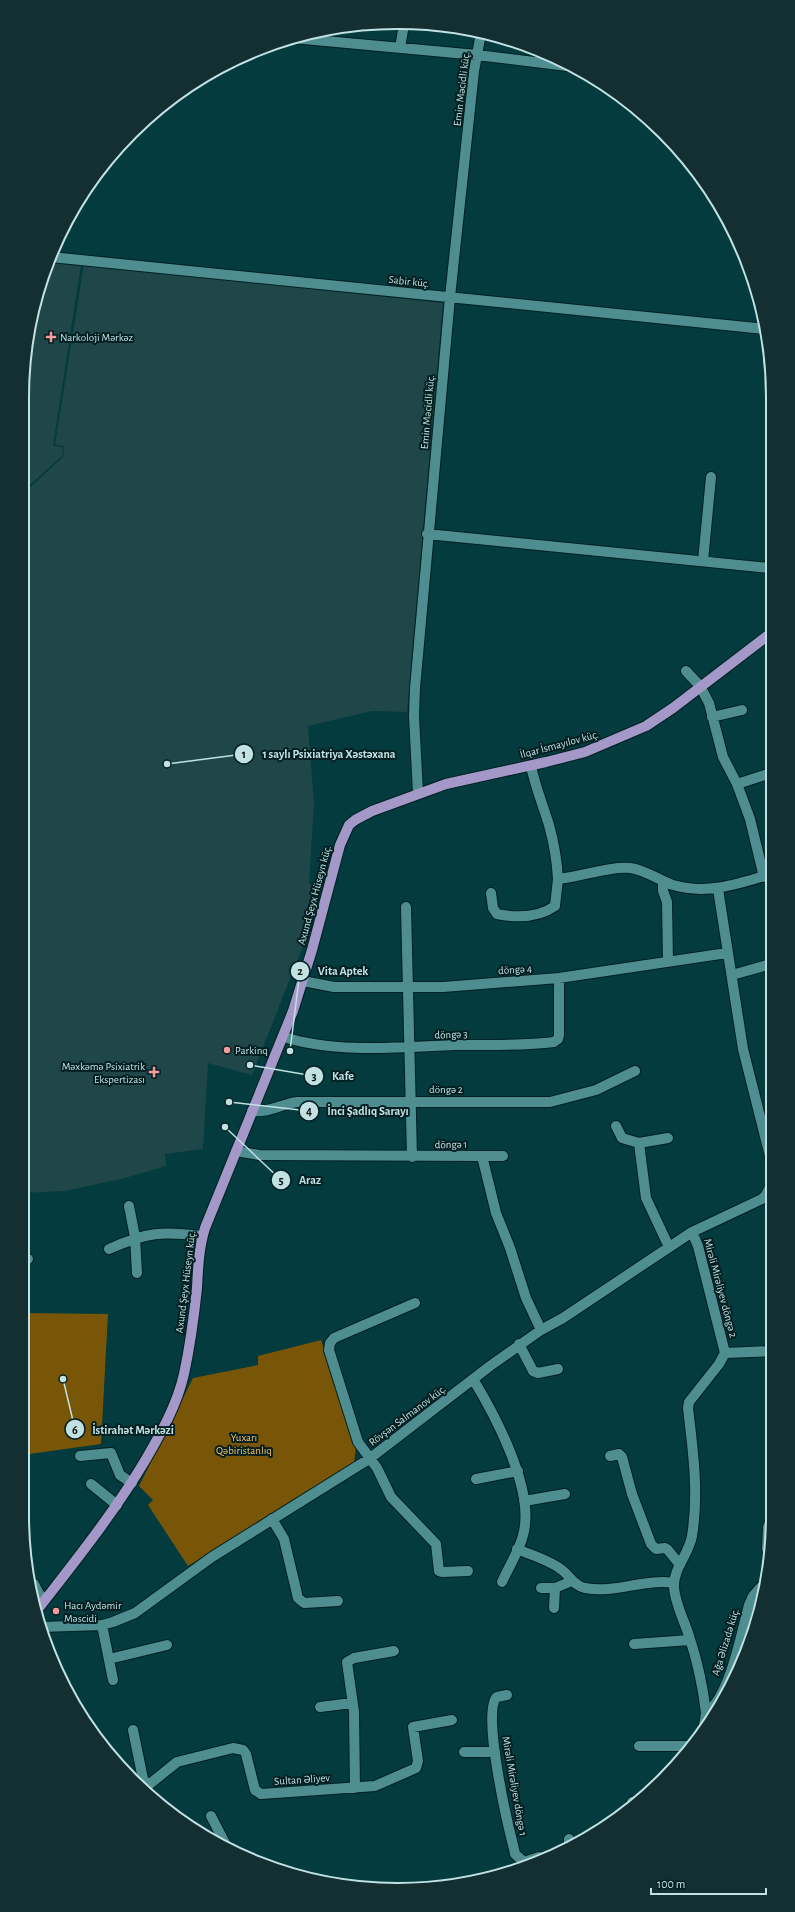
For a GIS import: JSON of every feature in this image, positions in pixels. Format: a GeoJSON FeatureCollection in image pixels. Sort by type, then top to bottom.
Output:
{"type":"FeatureCollection","features":[{"type":"Feature","properties":{"kind":"main road","name":"İlqar İsmayılov küç."},"geometry":{"type":"LineString","coordinates":[[418,793],[460,780],[531,766],[586,752],[646,726],[673,708],[766,636]]}},
{"type":"Feature","properties":{"kind":"main road","name":"Axund Şeyx Hüseyn küç."},"geometry":{"type":"LineString","coordinates":[[41,1605],[80,1557],[132,1483],[167,1420],[179,1390],[194,1318],[202,1236],[252,1111],[284,1037],[303,981],[340,845],[349,825],[372,811],[418,793]]}},
{"type":"Feature","properties":{"kind":"street"},"geometry":{"type":"LineString","coordinates":[[400,48],[403,29]]}},
{"type":"Feature","properties":{"kind":"street","name":"Emin Məcidli küç."},"geometry":{"type":"LineString","coordinates":[[418,793],[414,688],[450,297],[480,39]]}},
{"type":"Feature","properties":{"kind":"street"},"geometry":{"type":"LineString","coordinates":[[311,40],[477,55],[555,65]]}},
{"type":"Feature","properties":{"kind":"street","name":"Sabir küç."},"geometry":{"type":"LineString","coordinates":[[56,258],[759,328]]}},
{"type":"Feature","properties":{"kind":"street"},"geometry":{"type":"LineString","coordinates":[[703,561],[711,477]]}},
{"type":"Feature","properties":{"kind":"street"},"geometry":{"type":"LineString","coordinates":[[427,534],[766,568]]}},
{"type":"Feature","properties":{"kind":"street"},"geometry":{"type":"LineString","coordinates":[[686,671],[700,686],[709,703],[723,757],[737,784],[766,870]]}},
{"type":"Feature","properties":{"kind":"street"},"geometry":{"type":"LineString","coordinates":[[712,718],[742,710]]}},
{"type":"Feature","properties":{"kind":"street"},"geometry":{"type":"LineString","coordinates":[[492,894],[493,908],[497,914],[520,917],[535,914],[555,906],[558,879],[557,860],[549,825],[533,779],[531,766]]}},
{"type":"Feature","properties":{"kind":"street"},"geometry":{"type":"LineString","coordinates":[[737,784],[766,775]]}},
{"type":"Feature","properties":{"kind":"street"},"geometry":{"type":"LineString","coordinates":[[558,879],[629,868],[646,872],[663,881],[690,888],[718,889],[766,877]]}},
{"type":"Feature","properties":{"kind":"street"},"geometry":{"type":"LineString","coordinates":[[663,881],[663,891],[667,902],[668,961]]}},
{"type":"Feature","properties":{"kind":"street"},"geometry":{"type":"LineString","coordinates":[[718,889],[743,1049],[766,1140]]}},
{"type":"Feature","properties":{"kind":"street"},"geometry":{"type":"LineString","coordinates":[[406,907],[412,1157]]}},
{"type":"Feature","properties":{"kind":"street","name":"döngə 4"},"geometry":{"type":"LineString","coordinates":[[303,981],[334,987],[407,988],[560,978],[727,953]]}},
{"type":"Feature","properties":{"kind":"street"},"geometry":{"type":"LineString","coordinates":[[732,976],[766,966]]}},
{"type":"Feature","properties":{"kind":"street","name":"döngə 3"},"geometry":{"type":"LineString","coordinates":[[284,1037],[312,1045],[328,1047],[409,1047],[554,1042],[559,1035],[560,978]]}},
{"type":"Feature","properties":{"kind":"street","name":"döngə 2"},"geometry":{"type":"LineString","coordinates":[[252,1111],[267,1111],[286,1104],[298,1102],[550,1102],[596,1090],[635,1071]]}},
{"type":"Feature","properties":{"kind":"street"},"geometry":{"type":"LineString","coordinates":[[616,1126],[622,1138],[639,1143],[668,1138]]}},
{"type":"Feature","properties":{"kind":"street"},"geometry":{"type":"LineString","coordinates":[[639,1143],[646,1198],[669,1248]]}},
{"type":"Feature","properties":{"kind":"street","name":"döngə 1"},"geometry":{"type":"LineString","coordinates":[[236,1151],[259,1155],[412,1157],[482,1156],[496,1213],[514,1258],[526,1298],[541,1330]]}},
{"type":"Feature","properties":{"kind":"street"},"geometry":{"type":"LineString","coordinates":[[482,1156],[503,1156]]}},
{"type":"Feature","properties":{"kind":"street","name":"Rövşən Salmanov küç."},"geometry":{"type":"LineString","coordinates":[[47,1627],[102,1625],[135,1613],[212,1557],[369,1459],[519,1344],[563,1318],[692,1232],[766,1199]]}},
{"type":"Feature","properties":{"kind":"street"},"geometry":{"type":"LineString","coordinates":[[129,1206],[135,1237],[137,1273]]}},
{"type":"Feature","properties":{"kind":"street","name":"Mirəli Mirəliyev döngə 2"},"geometry":{"type":"LineString","coordinates":[[692,1232],[698,1246],[725,1353],[719,1364],[690,1402],[688,1408],[695,1465],[695,1494],[691,1544],[676,1572],[674,1583],[676,1596],[698,1667],[706,1713]]}},
{"type":"Feature","properties":{"kind":"street"},"geometry":{"type":"LineString","coordinates":[[109,1248],[135,1237],[161,1233],[202,1236]]}},
{"type":"Feature","properties":{"kind":"street"},"geometry":{"type":"LineString","coordinates":[[414,1303],[334,1338],[330,1343],[329,1350],[355,1435],[369,1459],[377,1468],[391,1497],[436,1544],[439,1570],[442,1572],[468,1571]]}},
{"type":"Feature","properties":{"kind":"street"},"geometry":{"type":"LineString","coordinates":[[519,1344],[533,1371],[538,1373],[558,1369]]}},
{"type":"Feature","properties":{"kind":"street"},"geometry":{"type":"LineString","coordinates":[[725,1353],[766,1351]]}},
{"type":"Feature","properties":{"kind":"street"},"geometry":{"type":"LineString","coordinates":[[473,1379],[518,1471],[524,1501],[525,1526],[517,1549],[502,1582]]}},
{"type":"Feature","properties":{"kind":"street"},"geometry":{"type":"LineString","coordinates":[[80,1456],[111,1453],[120,1475],[132,1483]]}},
{"type":"Feature","properties":{"kind":"street"},"geometry":{"type":"LineString","coordinates":[[610,1456],[619,1454],[622,1456],[632,1494],[651,1544],[656,1549],[665,1548],[668,1550],[680,1564]]}},
{"type":"Feature","properties":{"kind":"street"},"geometry":{"type":"LineString","coordinates":[[476,1479],[518,1471]]}},
{"type":"Feature","properties":{"kind":"street"},"geometry":{"type":"LineString","coordinates":[[91,1484],[117,1505]]}},
{"type":"Feature","properties":{"kind":"street"},"geometry":{"type":"LineString","coordinates":[[524,1501],[565,1494]]}},
{"type":"Feature","properties":{"kind":"street"},"geometry":{"type":"LineString","coordinates":[[272,1519],[284,1539],[300,1602],[338,1601]]}},
{"type":"Feature","properties":{"kind":"street"},"geometry":{"type":"LineString","coordinates":[[517,1549],[562,1570],[578,1586],[592,1589],[659,1582],[674,1583]]}},
{"type":"Feature","properties":{"kind":"street"},"geometry":{"type":"LineString","coordinates":[[541,1588],[555,1588],[572,1581]]}},
{"type":"Feature","properties":{"kind":"street"},"geometry":{"type":"LineString","coordinates":[[554,1608],[555,1588]]}},
{"type":"Feature","properties":{"kind":"street"},"geometry":{"type":"LineString","coordinates":[[37,1590],[45,1599]]}},
{"type":"Feature","properties":{"kind":"street","name":"Ağa Əlizadə küç."},"geometry":{"type":"LineString","coordinates":[[732,1668],[749,1605],[758,1591]]}},
{"type":"Feature","properties":{"kind":"street"},"geometry":{"type":"LineString","coordinates":[[102,1625],[113,1680]]}},
{"type":"Feature","properties":{"kind":"street"},"geometry":{"type":"LineString","coordinates":[[634,1644],[690,1640]]}},
{"type":"Feature","properties":{"kind":"street"},"geometry":{"type":"LineString","coordinates":[[109,1659],[167,1645]]}},
{"type":"Feature","properties":{"kind":"street"},"geometry":{"type":"LineString","coordinates":[[355,1788],[355,1730],[347,1662],[354,1658],[394,1651]]}},
{"type":"Feature","properties":{"kind":"street","name":"Mirəli Mirəliyev döngə 1"},"geometry":{"type":"LineString","coordinates":[[507,1695],[497,1696],[492,1705],[495,1752],[504,1808],[515,1854],[523,1861]]}},
{"type":"Feature","properties":{"kind":"street"},"geometry":{"type":"LineString","coordinates":[[320,1707],[352,1703]]}},
{"type":"Feature","properties":{"kind":"street","name":"Ağa Əlizadə küç."},"geometry":{"type":"LineString","coordinates":[[706,1713],[711,1708]]}},
{"type":"Feature","properties":{"kind":"street","name":"Sultan Əliyev"},"geometry":{"type":"LineString","coordinates":[[148,1785],[177,1762],[233,1748],[242,1750],[246,1754],[255,1790],[261,1794],[381,1785],[413,1771],[416,1768],[418,1761],[412,1730],[413,1727],[452,1720]]}},
{"type":"Feature","properties":{"kind":"street"},"geometry":{"type":"LineString","coordinates":[[133,1730],[143,1779],[145,1783]]}},
{"type":"Feature","properties":{"kind":"street"},"geometry":{"type":"LineString","coordinates":[[639,1746],[684,1746]]}},
{"type":"Feature","properties":{"kind":"street"},"geometry":{"type":"LineString","coordinates":[[464,1752],[495,1752]]}},
{"type":"Feature","properties":{"kind":"street"},"geometry":{"type":"LineString","coordinates":[[211,1816],[223,1839]]}},
{"type":"Feature","properties":{"kind":"shaded area","name":"Narkoloji Mərkəz"},"geometry":{"type":"Polygon","coordinates":[[[55,262],[81,264],[53,446],[63,447],[62,456],[29,486],[29,398],[32,349],[42,302],[55,262]]]}},
{"type":"Feature","properties":{"kind":"shaded area"},"geometry":{"type":"Polygon","coordinates":[[[84,264],[443,303],[407,712],[372,711],[308,726],[314,803],[309,884],[323,886],[304,943],[252,1075],[208,1063],[203,1149],[165,1154],[166,1166],[125,1178],[65,1191],[29,1193],[29,489],[63,457],[64,446],[55,445],[84,264]]]}},
{"type":"Feature","properties":{"kind":"green space"},"geometry":{"type":"Polygon","coordinates":[[[29,1313],[108,1314],[101,1444],[29,1454],[29,1313]]]}},
{"type":"Feature","properties":{"kind":"green space","name":"Yuxarı Qəbiristanlıq"},"geometry":{"type":"Polygon","coordinates":[[[321,1340],[356,1448],[354,1463],[188,1566],[148,1505],[153,1500],[139,1486],[193,1378],[258,1365],[258,1356],[321,1340]]]}},
{"type":"Feature","properties":{"kind":"place","name":"Narkoloji Mərkəz"},"geometry":{"type":"Point","coordinates":[51,337]}},
{"type":"Feature","properties":{"kind":"place","name":"1 saylı Psixiatriya Xəstəxana"},"geometry":{"type":"Point","coordinates":[167,764]}},
{"type":"Feature","properties":{"kind":"place","name":"Parkinq"},"geometry":{"type":"Point","coordinates":[227,1050]}},
{"type":"Feature","properties":{"kind":"place","name":"Vita Aptek"},"geometry":{"type":"Point","coordinates":[290,1051]}},
{"type":"Feature","properties":{"kind":"place","name":"Kafe"},"geometry":{"type":"Point","coordinates":[250,1065]}},
{"type":"Feature","properties":{"kind":"place","name":"Məxkəmə Psixiatrik Ekspertizası"},"geometry":{"type":"Point","coordinates":[154,1072]}},
{"type":"Feature","properties":{"kind":"place","name":"İnci Şadlıq Sarayı"},"geometry":{"type":"Point","coordinates":[229,1102]}},
{"type":"Feature","properties":{"kind":"place","name":"Araz"},"geometry":{"type":"Point","coordinates":[225,1127]}},
{"type":"Feature","properties":{"kind":"place","name":"İstirahət Mərkəzi"},"geometry":{"type":"Point","coordinates":[63,1379]}},
{"type":"Feature","properties":{"kind":"place","name":"Hacı Aydəmir Məscidi"},"geometry":{"type":"Point","coordinates":[56,1611]}}]}
